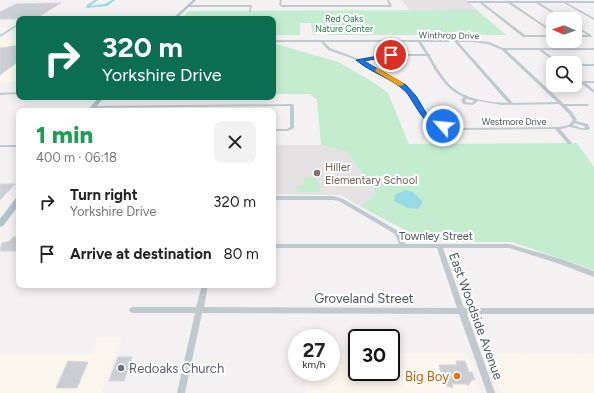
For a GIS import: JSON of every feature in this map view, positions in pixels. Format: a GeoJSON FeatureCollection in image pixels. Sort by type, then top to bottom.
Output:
{"type":"FeatureCollection","features":[{"type":"Feature","properties":{"kind":"main road"},"geometry":{"type":"LineString","coordinates":[[177,16],[196,0]]}},
{"type":"Feature","properties":{"kind":"main road"},"geometry":{"type":"LineString","coordinates":[[93,108],[100,100]]}},
{"type":"Feature","properties":{"kind":"main road"},"geometry":{"type":"LineString","coordinates":[[0,224],[16,204]]}},
{"type":"Feature","properties":{"kind":"street"},"geometry":{"type":"LineString","coordinates":[[281,0],[280,6],[391,6],[388,0]]}},
{"type":"Feature","properties":{"kind":"street"},"geometry":{"type":"LineString","coordinates":[[312,0],[312,6]]}},
{"type":"Feature","properties":{"kind":"street"},"geometry":{"type":"LineString","coordinates":[[342,0],[344,6]]}},
{"type":"Feature","properties":{"kind":"street"},"geometry":{"type":"LineString","coordinates":[[588,0],[593,2]]}},
{"type":"Feature","properties":{"kind":"street"},"geometry":{"type":"LineString","coordinates":[[480,1],[524,36],[546,36]]}},
{"type":"Feature","properties":{"kind":"street"},"geometry":{"type":"LineString","coordinates":[[507,1],[546,27]]}},
{"type":"Feature","properties":{"kind":"street"},"geometry":{"type":"LineString","coordinates":[[534,1],[552,12]]}},
{"type":"Feature","properties":{"kind":"street"},"geometry":{"type":"LineString","coordinates":[[562,1],[594,19]]}},
{"type":"Feature","properties":{"kind":"street"},"geometry":{"type":"LineString","coordinates":[[468,2],[593,2]]}},
{"type":"Feature","properties":{"kind":"street"},"geometry":{"type":"LineString","coordinates":[[189,6],[251,6],[250,11]]}},
{"type":"Feature","properties":{"kind":"street"},"geometry":{"type":"LineString","coordinates":[[0,36],[16,26]]}},
{"type":"Feature","properties":{"kind":"street"},"geometry":{"type":"LineString","coordinates":[[582,30],[591,36],[582,36]]}},
{"type":"Feature","properties":{"kind":"street"},"geometry":{"type":"LineString","coordinates":[[419,41],[450,86],[467,97],[477,100],[510,103],[587,105]]}},
{"type":"Feature","properties":{"kind":"street"},"geometry":{"type":"LineString","coordinates":[[456,41],[510,103]]}},
{"type":"Feature","properties":{"kind":"street","name":"Winthrop Drive"},"geometry":{"type":"LineString","coordinates":[[276,42],[495,42],[492,44],[503,49]]}},
{"type":"Feature","properties":{"kind":"street","name":"Westmore Drive"},"geometry":{"type":"LineString","coordinates":[[322,42],[324,46],[331,50],[359,60],[404,86],[414,97],[423,115],[432,122],[443,126],[462,129],[556,128],[570,126],[588,129],[586,125],[574,122]]}},
{"type":"Feature","properties":{"kind":"street"},"geometry":{"type":"LineString","coordinates":[[503,49],[594,49]]}},
{"type":"Feature","properties":{"kind":"street"},"geometry":{"type":"LineString","coordinates":[[503,49],[574,116],[574,122],[570,126]]}},
{"type":"Feature","properties":{"kind":"street"},"geometry":{"type":"LineString","coordinates":[[541,49],[550,56]]}},
{"type":"Feature","properties":{"kind":"street"},"geometry":{"type":"LineString","coordinates":[[359,60],[387,55],[429,55]]}},
{"type":"Feature","properties":{"kind":"street"},"geometry":{"type":"LineString","coordinates":[[582,65],[594,65]]}},
{"type":"Feature","properties":{"kind":"street"},"geometry":{"type":"LineString","coordinates":[[582,82],[594,82]]}},
{"type":"Feature","properties":{"kind":"street"},"geometry":{"type":"LineString","coordinates":[[582,83],[594,92]]}},
{"type":"Feature","properties":{"kind":"street"},"geometry":{"type":"LineString","coordinates":[[0,94],[16,93]]}},
{"type":"Feature","properties":{"kind":"street"},"geometry":{"type":"LineString","coordinates":[[467,97],[462,101],[466,104],[473,104],[477,100]]}},
{"type":"Feature","properties":{"kind":"street"},"geometry":{"type":"LineString","coordinates":[[93,108],[126,106],[292,105],[291,129],[276,130]]}},
{"type":"Feature","properties":{"kind":"street"},"geometry":{"type":"LineString","coordinates":[[432,122],[427,125],[428,128],[435,130],[443,126]]}},
{"type":"Feature","properties":{"kind":"street"},"geometry":{"type":"LineString","coordinates":[[556,128],[570,143]]}},
{"type":"Feature","properties":{"kind":"street"},"geometry":{"type":"LineString","coordinates":[[0,146],[16,146]]}},
{"type":"Feature","properties":{"kind":"street"},"geometry":{"type":"LineString","coordinates":[[276,198],[333,198],[341,200],[398,233],[403,246]]}},
{"type":"Feature","properties":{"kind":"street","name":"Townley Street"},"geometry":{"type":"LineString","coordinates":[[276,246],[516,247],[578,267],[594,274]]}},
{"type":"Feature","properties":{"kind":"street","name":"East Woodside Avenue"},"geometry":{"type":"LineString","coordinates":[[439,246],[491,393]]}},
{"type":"Feature","properties":{"kind":"street"},"geometry":{"type":"LineString","coordinates":[[181,393],[204,288]]}},
{"type":"Feature","properties":{"kind":"street","name":"Groveland Street"},"geometry":{"type":"LineString","coordinates":[[133,310],[594,311]]}},
{"type":"Feature","properties":{"kind":"shaded area"},"geometry":{"type":"Polygon","coordinates":[[[402,0],[466,0],[477,10],[409,10],[402,0]]]}},
{"type":"Feature","properties":{"kind":"shaded area"},"geometry":{"type":"Polygon","coordinates":[[[0,40],[16,40],[16,80],[0,84],[0,40]]]}},
{"type":"Feature","properties":{"kind":"shaded area","name":"Hiller Elementary School"},"geometry":{"type":"Polygon","coordinates":[[[276,145],[321,145],[347,152],[376,195],[361,207],[341,195],[276,194],[276,145]]]}},
{"type":"Feature","properties":{"kind":"shaded area"},"geometry":{"type":"Polygon","coordinates":[[[98,337],[122,337],[102,393],[0,393],[0,355],[91,355],[98,337]]]}},
{"type":"Feature","properties":{"kind":"shaded area"},"geometry":{"type":"Polygon","coordinates":[[[340,353],[348,353],[348,381],[400,381],[400,353],[467,353],[480,393],[305,393],[305,381],[340,381],[340,353]]]}},
{"type":"Feature","properties":{"kind":"shaded area"},"geometry":{"type":"Polygon","coordinates":[[[484,353],[594,354],[594,393],[501,393],[484,353]]]}},
{"type":"Feature","properties":{"kind":"green space","name":"Red Oaks Nature Center"},"geometry":{"type":"Polygon","coordinates":[[[477,10],[506,35],[327,35],[325,28],[316,28],[317,35],[313,35],[311,23],[300,23],[300,35],[276,35],[276,16],[184,16],[189,11],[477,10]]]}},
{"type":"Feature","properties":{"kind":"green space"},"geometry":{"type":"Polygon","coordinates":[[[276,44],[338,62],[370,80],[388,93],[409,144],[577,143],[594,167],[594,270],[512,242],[452,242],[423,237],[403,229],[361,207],[376,194],[347,152],[321,145],[317,100],[309,94],[276,94],[276,76],[278,76],[276,75],[276,44]]]}},
{"type":"Feature","properties":{"kind":"green space"},"geometry":{"type":"Polygon","coordinates":[[[304,178],[316,178],[320,184],[320,192],[296,192],[296,186],[302,186],[304,184],[304,178]]]}},
{"type":"Feature","properties":{"kind":"water"},"geometry":{"type":"Polygon","coordinates":[[[405,190],[413,192],[422,201],[422,204],[418,209],[408,208],[394,201],[395,195],[405,190]]]}},
{"type":"Feature","properties":{"kind":"building"},"geometry":{"type":"Polygon","coordinates":[[[61,3],[40,16],[16,16],[16,19],[0,19],[0,12],[16,4],[61,3]]]}},
{"type":"Feature","properties":{"kind":"building"},"geometry":{"type":"Polygon","coordinates":[[[16,46],[16,63],[0,75],[0,48],[16,46]]]}},
{"type":"Feature","properties":{"kind":"building"},"geometry":{"type":"Polygon","coordinates":[[[0,184],[15,184],[0,200],[0,184]]]}},
{"type":"Feature","properties":{"kind":"building"},"geometry":{"type":"Polygon","coordinates":[[[13,237],[16,237],[16,251],[0,251],[2,243],[10,241],[13,237]]]}},
{"type":"Feature","properties":{"kind":"building","name":"Redoaks Church"},"geometry":{"type":"Polygon","coordinates":[[[118,357],[132,357],[124,381],[109,381],[118,357]]]}},
{"type":"Feature","properties":{"kind":"building"},"geometry":{"type":"Polygon","coordinates":[[[68,361],[88,362],[77,388],[56,388],[68,361]]]}},
{"type":"Feature","properties":{"kind":"building","name":"Big Boy"},"geometry":{"type":"Polygon","coordinates":[[[456,361],[465,361],[469,372],[472,372],[475,380],[472,380],[468,386],[467,384],[452,384],[453,388],[447,386],[443,381],[439,365],[457,365],[456,361]]]}},
{"type":"Feature","properties":{"kind":"waterway"},"geometry":{"type":"LineString","coordinates":[[88,6],[97,0]]}},
{"type":"Feature","properties":{"kind":"waterway"},"geometry":{"type":"LineString","coordinates":[[87,7],[106,5],[114,0]]}},
{"type":"Feature","properties":{"kind":"slow traffic"},"geometry":{"type":"LineString","coordinates":[[377,70],[401,85]]}},
{"type":"Feature","properties":{"kind":"place","name":"Hiller Elementary School"},"geometry":{"type":"Point","coordinates":[317,173]}},
{"type":"Feature","properties":{"kind":"place","name":"Redoaks Church"},"geometry":{"type":"Point","coordinates":[121,368]}},
{"type":"Feature","properties":{"kind":"place","name":"Big Boy"},"geometry":{"type":"Point","coordinates":[457,376]}},
{"type":"Feature","properties":{"kind":"route"},"geometry":{"type":"LineString","coordinates":[[391,55],[359,60],[404,86],[414,97],[423,115],[428,120],[443,126]]}}]}
